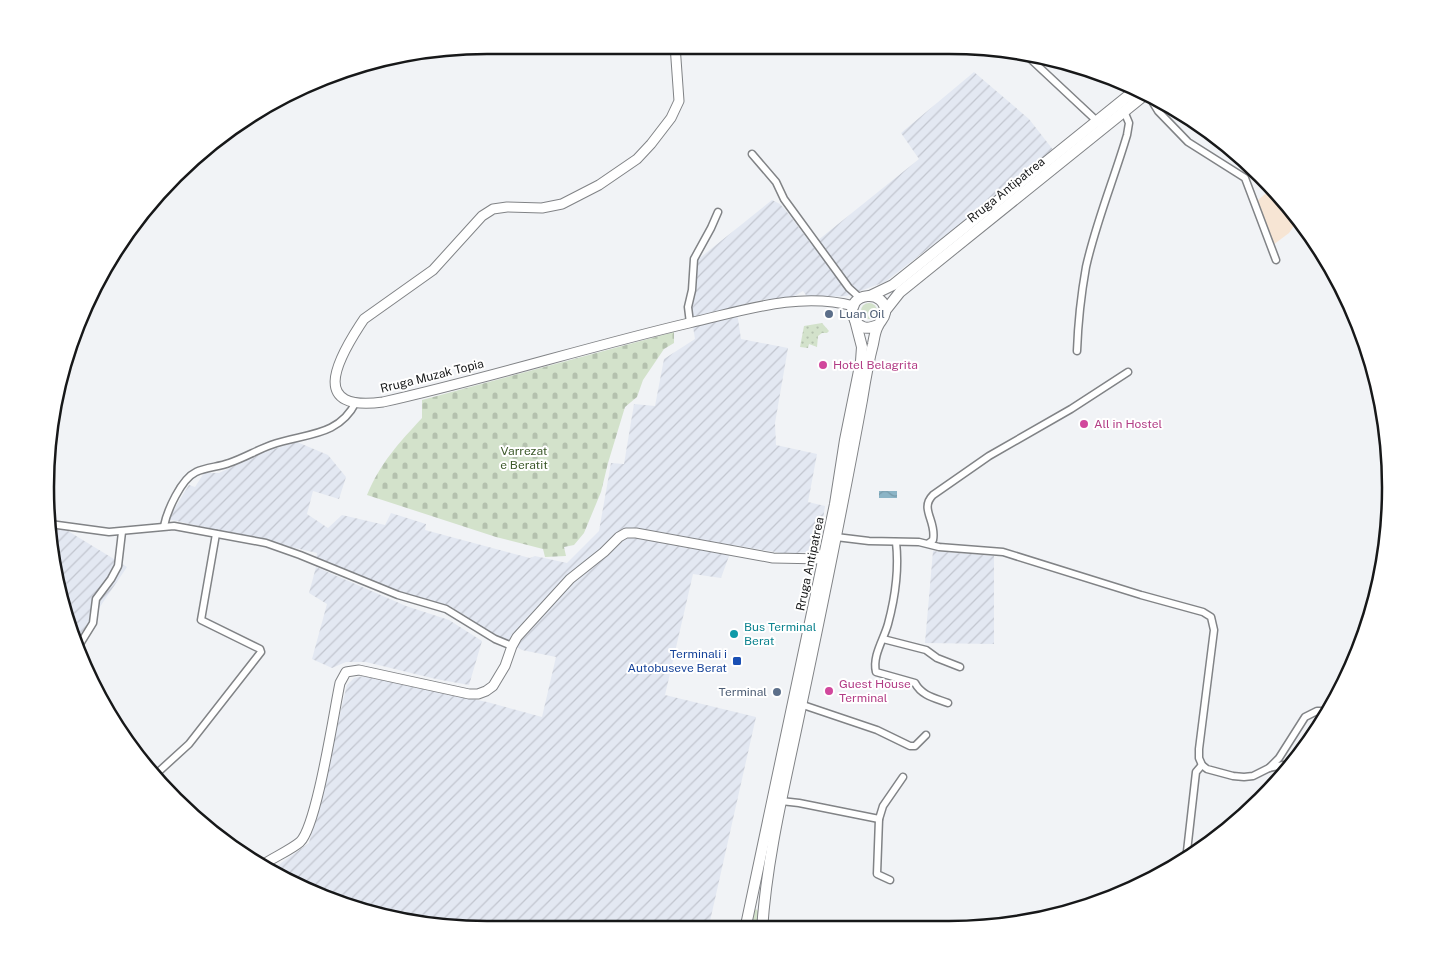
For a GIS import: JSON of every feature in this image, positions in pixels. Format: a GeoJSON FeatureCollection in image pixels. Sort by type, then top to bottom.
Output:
{"type":"FeatureCollection","features":[{"type":"Feature","properties":{"kind":"main road","name":"Rruga Antipatrea"},"geometry":{"type":"LineString","coordinates":[[747,921],[769,835],[798,704],[827,560],[835,504],[878,325],[884,317],[885,311],[900,292],[1100,125],[1131,94]]}},
{"type":"Feature","properties":{"kind":"main road","name":"Rruga Antipatrea"},"geometry":{"type":"LineString","coordinates":[[827,560],[836,537],[862,347],[853,312],[861,300],[893,285],[1100,125],[1124,111],[1140,98]]}},
{"type":"Feature","properties":{"kind":"main road"},"geometry":{"type":"LineString","coordinates":[[861,300],[879,299],[885,311]]}},
{"type":"Feature","properties":{"kind":"main road"},"geometry":{"type":"LineString","coordinates":[[854,319],[865,327],[872,328],[878,325]]}},
{"type":"Feature","properties":{"kind":"main road","name":"Rruga Antipatrea"},"geometry":{"type":"LineString","coordinates":[[763,921],[769,835],[781,801],[798,704]]}},
{"type":"Feature","properties":{"kind":"street"},"geometry":{"type":"LineString","coordinates":[[164,526],[168,512],[180,490],[192,474],[227,464],[273,444],[320,433],[342,422],[356,402],[347,400],[340,395],[336,390],[334,382],[340,360],[360,324],[433,270],[482,216],[493,209],[507,207],[542,208],[562,204],[599,185],[637,159],[671,118],[679,101],[676,54]]}},
{"type":"Feature","properties":{"kind":"street"},"geometry":{"type":"LineString","coordinates":[[1034,62],[1100,125]]}},
{"type":"Feature","properties":{"kind":"street"},"geometry":{"type":"LineString","coordinates":[[1155,107],[1188,142],[1245,178],[1276,260]]}},
{"type":"Feature","properties":{"kind":"street"},"geometry":{"type":"LineString","coordinates":[[1076,351],[1086,267],[1098,223],[1127,135],[1129,123],[1124,111]]}},
{"type":"Feature","properties":{"kind":"street"},"geometry":{"type":"LineString","coordinates":[[752,154],[776,182],[784,199],[849,288],[861,300]]}},
{"type":"Feature","properties":{"kind":"street"},"geometry":{"type":"LineString","coordinates":[[690,323],[688,307],[692,290],[694,259],[718,212]]}},
{"type":"Feature","properties":{"kind":"street","name":"Rruga Muzak Topia"},"geometry":{"type":"LineString","coordinates":[[356,402],[368,404],[416,394],[642,334],[764,305],[827,300],[861,300]]}},
{"type":"Feature","properties":{"kind":"street"},"geometry":{"type":"LineString","coordinates":[[929,543],[933,540],[934,527],[927,510],[927,505],[933,495],[990,456],[1071,409],[1128,372]]}},
{"type":"Feature","properties":{"kind":"street"},"geometry":{"type":"LineString","coordinates":[[56,525],[96,532],[122,532],[174,526],[266,543],[300,555],[398,596],[446,609],[495,639],[512,646]]}},
{"type":"Feature","properties":{"kind":"street"},"geometry":{"type":"LineString","coordinates":[[82,640],[93,623],[96,599],[118,566],[122,532]]}},
{"type":"Feature","properties":{"kind":"street"},"geometry":{"type":"LineString","coordinates":[[268,861],[300,842],[305,834],[318,791],[340,683],[346,672],[359,670],[469,694],[478,694],[486,691],[499,676],[517,637],[570,579],[626,533],[636,533],[772,558],[827,560]]}},
{"type":"Feature","properties":{"kind":"street"},"geometry":{"type":"LineString","coordinates":[[159,771],[189,744],[261,652],[260,648],[201,620],[216,534]]}},
{"type":"Feature","properties":{"kind":"street"},"geometry":{"type":"LineString","coordinates":[[836,537],[869,541],[929,543],[939,547],[1003,552],[1141,595],[1204,612],[1211,617],[1214,630],[1199,749],[1199,758],[1202,764],[1207,769],[1244,777],[1253,776],[1269,768],[1282,765]]}},
{"type":"Feature","properties":{"kind":"street"},"geometry":{"type":"LineString","coordinates":[[896,542],[892,608],[876,659],[876,672],[915,683],[920,691],[948,703]]}},
{"type":"Feature","properties":{"kind":"street"},"geometry":{"type":"LineString","coordinates":[[883,639],[926,650],[937,658],[960,667]]}},
{"type":"Feature","properties":{"kind":"street"},"geometry":{"type":"LineString","coordinates":[[798,704],[877,730],[910,746],[915,746],[926,735]]}},
{"type":"Feature","properties":{"kind":"street"},"geometry":{"type":"LineString","coordinates":[[1269,768],[1279,758],[1306,717],[1320,711]]}},
{"type":"Feature","properties":{"kind":"street"},"geometry":{"type":"LineString","coordinates":[[1187,849],[1196,772],[1202,764]]}},
{"type":"Feature","properties":{"kind":"street"},"geometry":{"type":"LineString","coordinates":[[890,880],[877,874],[878,819],[883,806],[903,778]]}},
{"type":"Feature","properties":{"kind":"street"},"geometry":{"type":"LineString","coordinates":[[781,801],[878,819]]}},
{"type":"Feature","properties":{"kind":"shaded area"},"geometry":{"type":"Polygon","coordinates":[[[974,72],[1029,119],[1054,151],[885,282],[846,296],[808,298],[803,291],[793,297],[761,300],[736,306],[741,339],[788,348],[775,423],[776,445],[817,454],[808,502],[825,506],[819,547],[816,551],[787,554],[733,545],[721,578],[693,574],[665,695],[756,717],[710,921],[488,921],[431,918],[403,913],[348,898],[296,877],[278,867],[309,843],[347,685],[354,678],[363,676],[487,702],[542,717],[556,657],[522,650],[486,630],[450,606],[407,595],[316,561],[317,553],[168,519],[189,485],[195,487],[204,473],[219,473],[264,452],[297,442],[328,455],[346,477],[339,499],[313,491],[307,514],[328,528],[342,515],[385,525],[391,513],[426,524],[425,530],[530,558],[535,556],[567,563],[599,531],[611,463],[624,464],[634,404],[655,406],[664,359],[695,339],[689,302],[696,261],[772,200],[780,204],[812,245],[919,159],[901,133],[974,72]]]}},
{"type":"Feature","properties":{"kind":"shaded area"},"geometry":{"type":"Polygon","coordinates":[[[1266,193],[1294,225],[1289,233],[1273,245],[1257,201],[1266,193]]]}},
{"type":"Feature","properties":{"kind":"shaded area"},"geometry":{"type":"Polygon","coordinates":[[[56,529],[68,531],[127,567],[80,636],[62,572],[56,529]]]}},
{"type":"Feature","properties":{"kind":"shaded area"},"geometry":{"type":"Polygon","coordinates":[[[933,551],[994,556],[994,644],[925,643],[933,551]]]}},
{"type":"Feature","properties":{"kind":"shaded area"},"geometry":{"type":"Polygon","coordinates":[[[316,567],[406,606],[449,620],[482,641],[469,685],[366,662],[346,662],[332,668],[312,659],[327,604],[309,593],[316,567]]]}},
{"type":"Feature","properties":{"kind":"green space"},"geometry":{"type":"Polygon","coordinates":[[[869,303],[877,311],[869,319],[861,311],[869,303]]]}},
{"type":"Feature","properties":{"kind":"green space"},"geometry":{"type":"Polygon","coordinates":[[[822,323],[829,331],[818,336],[817,347],[809,344],[808,348],[800,347],[804,326],[822,323]]]}},
{"type":"Feature","properties":{"kind":"green space","name":"Varrezat e Beratit"},"geometry":{"type":"Polygon","coordinates":[[[674,332],[674,343],[664,349],[643,380],[637,397],[625,407],[601,492],[584,533],[574,545],[564,547],[566,556],[545,557],[543,549],[496,537],[367,495],[384,463],[422,418],[422,400],[674,332]]]}},
{"type":"Feature","properties":{"kind":"green space"},"geometry":{"type":"Polygon","coordinates":[[[756,909],[759,912],[758,921],[752,921],[753,912],[756,909]]]}},
{"type":"Feature","properties":{"kind":"water"},"geometry":{"type":"Polygon","coordinates":[[[879,491],[897,491],[897,498],[879,498],[879,491]]]}},
{"type":"Feature","properties":{"kind":"place","name":"Luan Oil"},"geometry":{"type":"Point","coordinates":[829,314]}},
{"type":"Feature","properties":{"kind":"place","name":"Hotel Belagrita"},"geometry":{"type":"Point","coordinates":[823,365]}},
{"type":"Feature","properties":{"kind":"place","name":"All in Hostel"},"geometry":{"type":"Point","coordinates":[1084,424]}},
{"type":"Feature","properties":{"kind":"place","name":"Bus Terminal Berat"},"geometry":{"type":"Point","coordinates":[734,634]}},
{"type":"Feature","properties":{"kind":"place","name":"Terminali i Autobuseve Berat"},"geometry":{"type":"Point","coordinates":[737,661]}},
{"type":"Feature","properties":{"kind":"place","name":"Guest House Terminal"},"geometry":{"type":"Point","coordinates":[829,691]}},
{"type":"Feature","properties":{"kind":"place","name":"Terminal"},"geometry":{"type":"Point","coordinates":[777,692]}}]}
